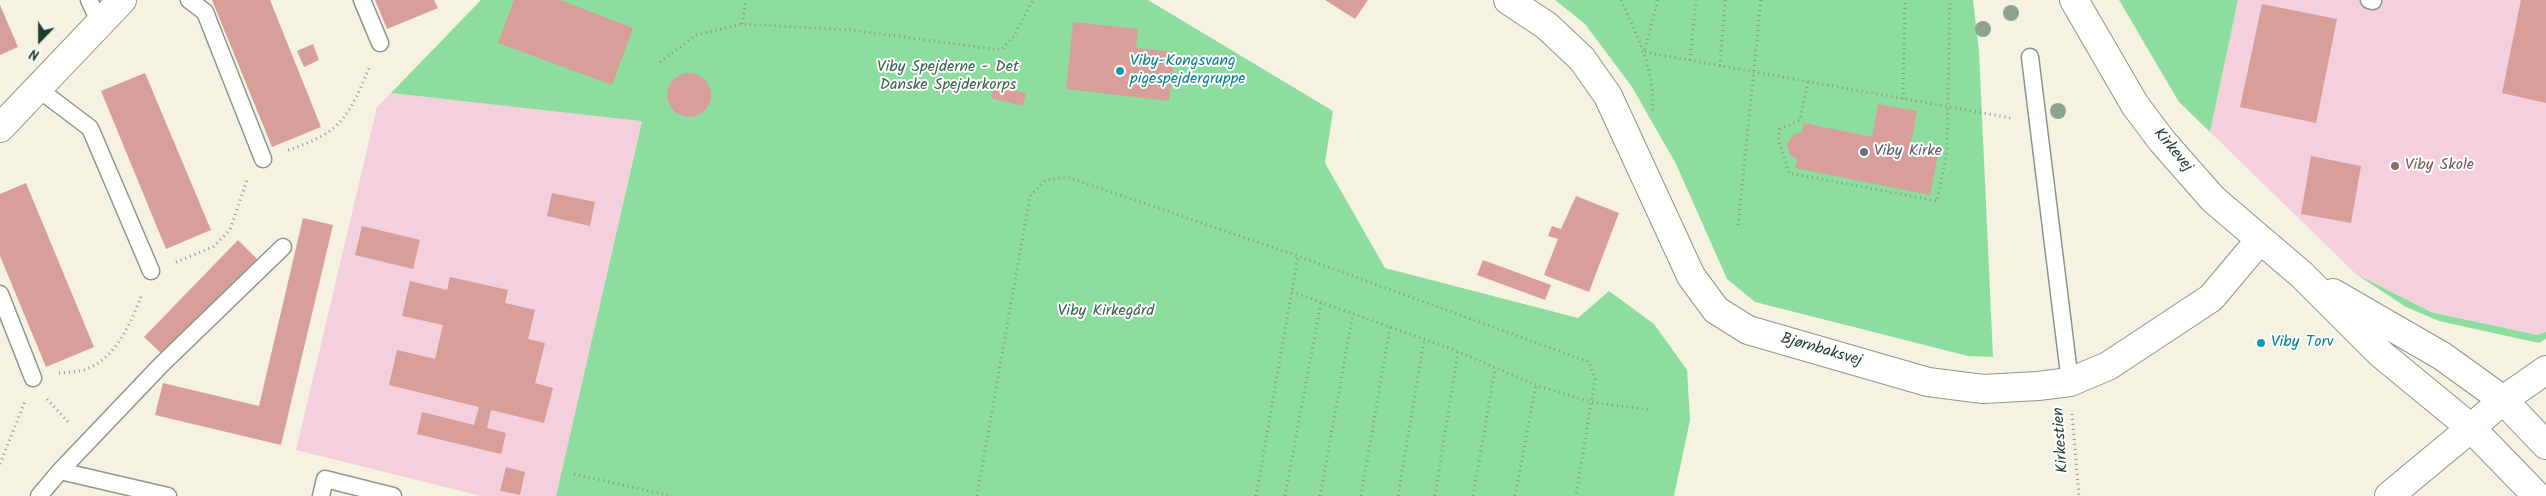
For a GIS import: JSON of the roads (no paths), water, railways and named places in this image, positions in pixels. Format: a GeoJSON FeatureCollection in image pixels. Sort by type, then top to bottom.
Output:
{"type":"FeatureCollection","features":[{"type":"Feature","properties":{"kind":"street"},"geometry":{"type":"LineString","coordinates":[[0,128],[37,88],[94,12],[122,0]]}},
{"type":"Feature","properties":{"kind":"street","name":"Bjørnbaksvej"},"geometry":{"type":"LineString","coordinates":[[1508,0],[1547,26],[1582,59],[1608,96],[1691,276],[1716,310],[1748,330],[1928,382],[1983,388],[2038,386],[2070,382],[2108,366],[2211,298],[2259,241]]}},
{"type":"Feature","properties":{"kind":"street","name":"Kirkevej"},"geometry":{"type":"LineString","coordinates":[[2074,0],[2135,105],[2157,134],[2213,199],[2259,241],[2302,275],[2381,354],[2471,428]]}},
{"type":"Feature","properties":{"kind":"street","name":"Kirkevej"},"geometry":{"type":"LineString","coordinates":[[2302,275],[2442,356],[2503,400]]}},
{"type":"Feature","properties":{"kind":"street"},"geometry":{"type":"LineString","coordinates":[[2389,496],[2503,400],[2546,370]]}},
{"type":"Feature","properties":{"kind":"street"},"geometry":{"type":"LineString","coordinates":[[2503,400],[2546,445]]}},
{"type":"Feature","properties":{"kind":"street"},"geometry":{"type":"LineString","coordinates":[[2471,428],[2536,496]]}},
{"type":"Feature","properties":{"kind":"lane"},"geometry":{"type":"LineString","coordinates":[[189,0],[205,12],[263,158]]}},
{"type":"Feature","properties":{"kind":"lane"},"geometry":{"type":"LineString","coordinates":[[362,0],[380,43]]}},
{"type":"Feature","properties":{"kind":"lane"},"geometry":{"type":"LineString","coordinates":[[2030,58],[2070,382]]}},
{"type":"Feature","properties":{"kind":"lane"},"geometry":{"type":"LineString","coordinates":[[37,88],[90,128],[151,271]]}},
{"type":"Feature","properties":{"kind":"lane"},"geometry":{"type":"LineString","coordinates":[[39,496],[60,471],[162,365],[283,247]]}},
{"type":"Feature","properties":{"kind":"lane"},"geometry":{"type":"LineString","coordinates":[[0,294],[33,378]]}},
{"type":"Feature","properties":{"kind":"lane"},"geometry":{"type":"LineString","coordinates":[[60,471],[168,496]]}},
{"type":"Feature","properties":{"kind":"lane"},"geometry":{"type":"LineString","coordinates":[[321,496],[325,479],[393,496]]}},
{"type":"Feature","properties":{"kind":"place","name":"Viby-Kongsvang pigespejdergruppe"},"geometry":{"type":"Point","coordinates":[1120,71]}},
{"type":"Feature","properties":{"kind":"place","name":"Viby Kirke"},"geometry":{"type":"Point","coordinates":[1864,152]}},
{"type":"Feature","properties":{"kind":"place","name":"Viby Skole"},"geometry":{"type":"Point","coordinates":[2395,166]}},
{"type":"Feature","properties":{"kind":"place","name":"Viby Torv"},"geometry":{"type":"Point","coordinates":[2261,343]}},
{"type":"Feature","properties":{"kind":"park label","name":"Viby Spejderne - Det Danske Spejderkorps"},"geometry":{"type":"Point","coordinates":[948,77]}},
{"type":"Feature","properties":{"kind":"park label","name":"Viby Kirkegård"},"geometry":{"type":"Point","coordinates":[1106,312]}}]}
